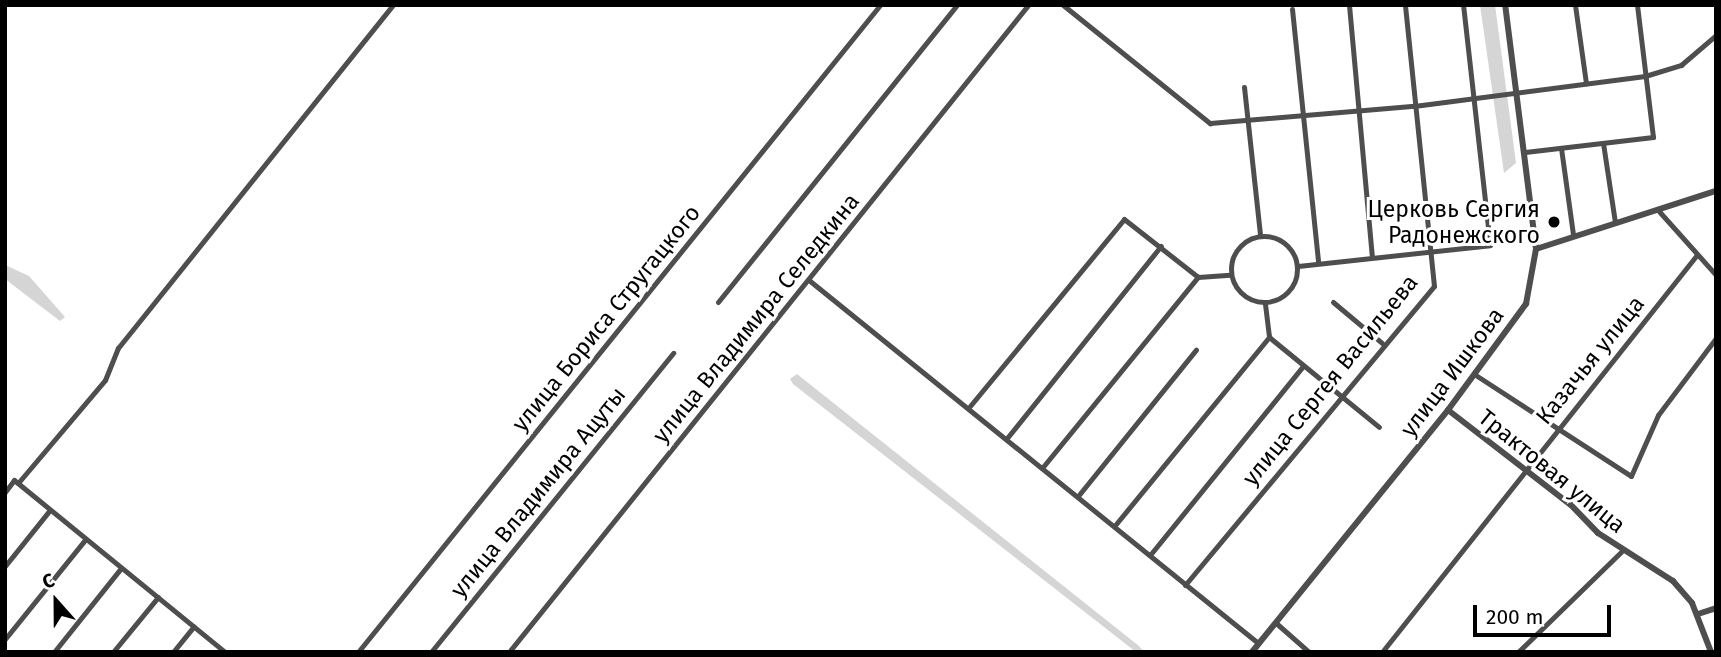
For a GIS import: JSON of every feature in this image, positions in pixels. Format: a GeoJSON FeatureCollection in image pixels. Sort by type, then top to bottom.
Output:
{"type":"FeatureCollection","features":[{"type":"Feature","properties":{"kind":"street"},"geometry":{"type":"LineString","coordinates":[[5,492],[18,483],[105,380],[118,348],[393,5]]}},
{"type":"Feature","properties":{"kind":"street","name":"улица Бориса Стругацкого"},"geometry":{"type":"LineString","coordinates":[[358,652],[880,5]]}},
{"type":"Feature","properties":{"kind":"street"},"geometry":{"type":"LineString","coordinates":[[718,302],[957,5]]}},
{"type":"Feature","properties":{"kind":"street","name":"улица Владимира Селедкина"},"geometry":{"type":"LineString","coordinates":[[509,652],[810,281],[1028,5]]}},
{"type":"Feature","properties":{"kind":"street"},"geometry":{"type":"LineString","coordinates":[[1063,5],[1210,123],[1249,122],[1414,106],[1645,76],[1681,65],[1716,35]]}},
{"type":"Feature","properties":{"kind":"street"},"geometry":{"type":"LineString","coordinates":[[1349,5],[1372,257]]}},
{"type":"Feature","properties":{"kind":"street","name":"улица Сергея Васильева"},"geometry":{"type":"LineString","coordinates":[[1185,585],[1382,343],[1434,286],[1405,5]]}},
{"type":"Feature","properties":{"kind":"street"},"geometry":{"type":"LineString","coordinates":[[1298,266],[1490,245],[1462,5]]}},
{"type":"Feature","properties":{"kind":"street","name":"улица Ишкова"},"geometry":{"type":"LineString","coordinates":[[1252,652],[1448,410],[1525,304],[1536,249],[1505,5]]}},
{"type":"Feature","properties":{"kind":"street"},"geometry":{"type":"LineString","coordinates":[[1576,5],[1586,83]]}},
{"type":"Feature","properties":{"kind":"street"},"geometry":{"type":"LineString","coordinates":[[1525,152],[1653,137],[1637,5]]}},
{"type":"Feature","properties":{"kind":"street"},"geometry":{"type":"LineString","coordinates":[[1292,9],[1318,262]]}},
{"type":"Feature","properties":{"kind":"street"},"geometry":{"type":"LineString","coordinates":[[1244,87],[1260,235]]}},
{"type":"Feature","properties":{"kind":"street"},"geometry":{"type":"LineString","coordinates":[[1603,143],[1615,222]]}},
{"type":"Feature","properties":{"kind":"street"},"geometry":{"type":"LineString","coordinates":[[1561,148],[1573,235]]}},
{"type":"Feature","properties":{"kind":"street"},"geometry":{"type":"LineString","coordinates":[[1536,249],[1716,191]]}},
{"type":"Feature","properties":{"kind":"street"},"geometry":{"type":"LineString","coordinates":[[1657,209],[1696,256],[1716,275]]}},
{"type":"Feature","properties":{"kind":"street"},"geometry":{"type":"LineString","coordinates":[[970,406],[1124,219],[1198,277],[1230,275]]}},
{"type":"Feature","properties":{"kind":"street"},"geometry":{"type":"LineString","coordinates":[[1260,235],[1287,244],[1298,266],[1288,292],[1265,304]]}},
{"type":"Feature","properties":{"kind":"street"},"geometry":{"type":"LineString","coordinates":[[1260,235],[1236,251],[1230,275],[1236,289],[1265,304]]}},
{"type":"Feature","properties":{"kind":"street"},"geometry":{"type":"LineString","coordinates":[[1007,438],[1161,246]]}},
{"type":"Feature","properties":{"kind":"street","name":"Казачья улица"},"geometry":{"type":"LineString","coordinates":[[1382,652],[1696,256]]}},
{"type":"Feature","properties":{"kind":"street"},"geometry":{"type":"LineString","coordinates":[[1042,468],[1198,277]]}},
{"type":"Feature","properties":{"kind":"street"},"geometry":{"type":"LineString","coordinates":[[810,281],[970,406],[1042,468],[1116,524],[1185,585],[1258,643]]}},
{"type":"Feature","properties":{"kind":"street"},"geometry":{"type":"LineString","coordinates":[[1333,302],[1382,343]]}},
{"type":"Feature","properties":{"kind":"street"},"geometry":{"type":"LineString","coordinates":[[1265,304],[1269,337],[1379,427]]}},
{"type":"Feature","properties":{"kind":"street"},"geometry":{"type":"LineString","coordinates":[[1116,524],[1269,337]]}},
{"type":"Feature","properties":{"kind":"street","name":"Трактовая улица"},"geometry":{"type":"LineString","coordinates":[[1475,374],[1631,476],[1658,415],[1716,338]]}},
{"type":"Feature","properties":{"kind":"street"},"geometry":{"type":"LineString","coordinates":[[1078,496],[1196,350]]}},
{"type":"Feature","properties":{"kind":"street","name":"улица Владимира Ацуты"},"geometry":{"type":"LineString","coordinates":[[431,652],[673,354]]}},
{"type":"Feature","properties":{"kind":"street"},"geometry":{"type":"LineString","coordinates":[[1150,555],[1303,366]]}},
{"type":"Feature","properties":{"kind":"street","name":"Трактовая улица"},"geometry":{"type":"LineString","coordinates":[[1448,410],[1623,551],[1667,576],[1698,614],[1711,652]]}},
{"type":"Feature","properties":{"kind":"street"},"geometry":{"type":"LineString","coordinates":[[18,483],[225,652]]}},
{"type":"Feature","properties":{"kind":"street"},"geometry":{"type":"LineString","coordinates":[[5,566],[49,511]]}},
{"type":"Feature","properties":{"kind":"street"},"geometry":{"type":"LineString","coordinates":[[5,639],[85,540]]}},
{"type":"Feature","properties":{"kind":"street"},"geometry":{"type":"LineString","coordinates":[[1518,652],[1623,551]]}},
{"type":"Feature","properties":{"kind":"street"},"geometry":{"type":"LineString","coordinates":[[54,652],[121,568]]}},
{"type":"Feature","properties":{"kind":"street"},"geometry":{"type":"LineString","coordinates":[[113,652],[158,597]]}},
{"type":"Feature","properties":{"kind":"street"},"geometry":{"type":"LineString","coordinates":[[1698,614],[1716,608]]}},
{"type":"Feature","properties":{"kind":"street"},"geometry":{"type":"LineString","coordinates":[[1276,623],[1309,652]]}},
{"type":"Feature","properties":{"kind":"street"},"geometry":{"type":"LineString","coordinates":[[173,652],[194,625]]}},
{"type":"Feature","properties":{"kind":"shaded area"},"geometry":{"type":"Polygon","coordinates":[[[1480,5],[1495,5],[1516,163],[1504,173],[1480,5]]]}},
{"type":"Feature","properties":{"kind":"shaded area"},"geometry":{"type":"Polygon","coordinates":[[[5,265],[29,276],[65,317],[60,321],[5,279],[5,265]]]}},
{"type":"Feature","properties":{"kind":"shaded area"},"geometry":{"type":"Polygon","coordinates":[[[797,374],[1144,652],[1136,652],[793,384],[790,379],[797,374]]]}},
{"type":"Feature","properties":{"kind":"place","name":"Церковь Сергия Радонежского"},"geometry":{"type":"Point","coordinates":[1554,222]}}]}
